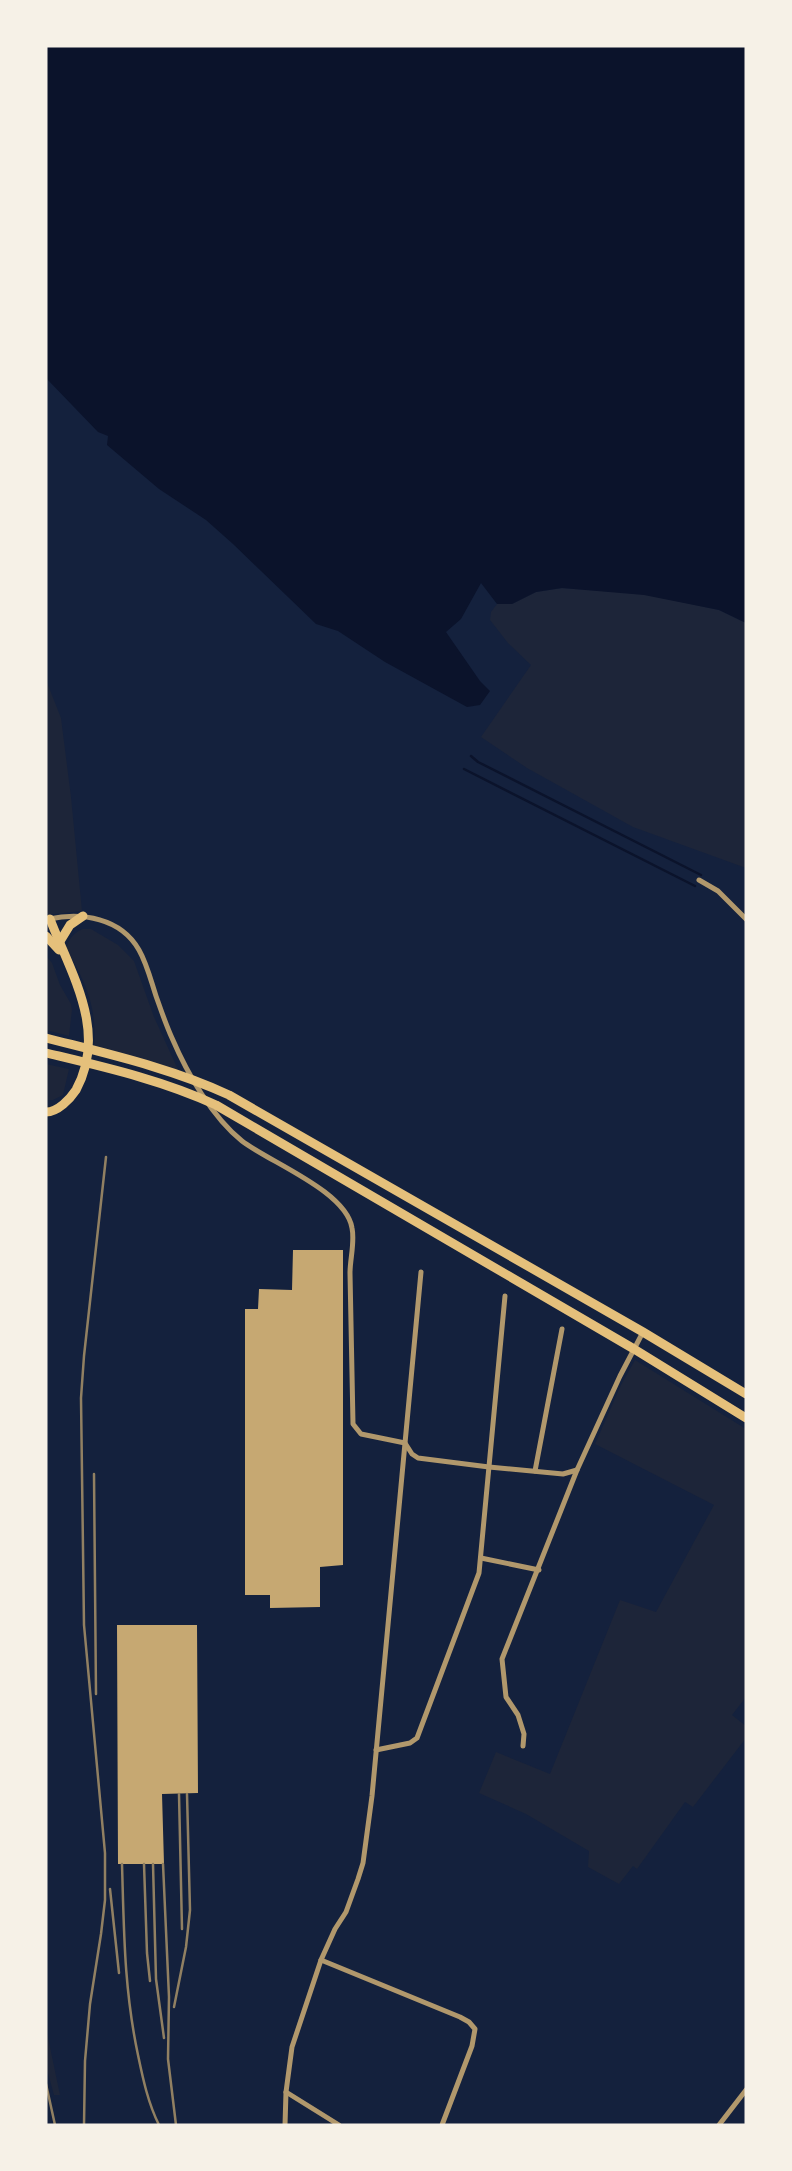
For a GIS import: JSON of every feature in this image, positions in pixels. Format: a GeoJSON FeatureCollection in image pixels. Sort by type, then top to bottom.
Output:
{"type":"FeatureCollection","features":[{"type":"Feature","properties":{"kind":"main road"},"geometry":{"type":"LineString","coordinates":[[59,942],[70,925],[83,916]]}},
{"type":"Feature","properties":{"kind":"main road"},"geometry":{"type":"LineString","coordinates":[[46,1112],[51,1112],[72,1096],[83,1070],[90,1039],[84,1005],[48,919]]}},
{"type":"Feature","properties":{"kind":"main road"},"geometry":{"type":"LineString","coordinates":[[46,936],[63,954]]}},
{"type":"Feature","properties":{"kind":"main road"},"geometry":{"type":"LineString","coordinates":[[46,1038],[146,1064],[211,1087],[643,1332],[746,1394]]}},
{"type":"Feature","properties":{"kind":"main road"},"geometry":{"type":"LineString","coordinates":[[46,1053],[139,1076],[195,1095],[238,1117],[409,1216],[520,1284],[634,1348],[746,1418]]}},
{"type":"Feature","properties":{"kind":"street"},"geometry":{"type":"LineString","coordinates":[[699,880],[718,891],[746,919]]}},
{"type":"Feature","properties":{"kind":"street"},"geometry":{"type":"LineString","coordinates":[[48,919],[83,916],[97,919],[126,934],[138,948],[145,962],[173,1040],[213,1111],[241,1140],[319,1188],[340,1205],[352,1227],[350,1264],[354,1424],[361,1434],[405,1443],[412,1454],[418,1458],[563,1474],[577,1470]]}},
{"type":"Feature","properties":{"kind":"street"},"geometry":{"type":"LineString","coordinates":[[286,2125],[286,2092],[292,2047],[321,1960],[335,1929],[346,1912],[363,1863],[376,1750],[421,1272]]}},
{"type":"Feature","properties":{"kind":"street"},"geometry":{"type":"LineString","coordinates":[[376,1750],[410,1743],[416,1738],[480,1573],[505,1296]]}},
{"type":"Feature","properties":{"kind":"street"},"geometry":{"type":"LineString","coordinates":[[535,1471],[562,1329]]}},
{"type":"Feature","properties":{"kind":"street"},"geometry":{"type":"LineString","coordinates":[[523,1746],[524,1734],[518,1715],[506,1697],[502,1659],[539,1570],[577,1470],[643,1332]]}},
{"type":"Feature","properties":{"kind":"street"},"geometry":{"type":"LineString","coordinates":[[480,1558],[539,1570]]}},
{"type":"Feature","properties":{"kind":"street"},"geometry":{"type":"LineString","coordinates":[[321,1960],[470,2022],[475,2029],[472,2046],[442,2125]]}},
{"type":"Feature","properties":{"kind":"street"},"geometry":{"type":"LineString","coordinates":[[719,2125],[746,2090]]}},
{"type":"Feature","properties":{"kind":"street"},"geometry":{"type":"LineString","coordinates":[[286,2092],[339,2125]]}},
{"type":"Feature","properties":{"kind":"shaded area"},"geometry":{"type":"Polygon","coordinates":[[[46,46],[746,46],[746,623],[719,610],[644,595],[562,588],[536,592],[512,604],[497,604],[481,583],[461,619],[446,632],[480,681],[490,691],[480,705],[467,707],[385,662],[338,631],[316,624],[206,520],[159,489],[107,445],[108,436],[98,432],[46,378],[46,46]]]}},
{"type":"Feature","properties":{"kind":"shaded area"},"geometry":{"type":"Polygon","coordinates":[[[562,588],[644,594],[719,610],[746,623],[746,868],[633,827],[527,768],[481,737],[531,665],[508,643],[490,620],[491,612],[497,604],[512,604],[536,592],[562,588]]]}},
{"type":"Feature","properties":{"kind":"shaded area"},"geometry":{"type":"Polygon","coordinates":[[[46,680],[61,718],[82,911],[46,915],[46,680]]]}},
{"type":"Feature","properties":{"kind":"shaded area"},"geometry":{"type":"Polygon","coordinates":[[[83,929],[91,929],[118,945],[134,961],[154,1017],[180,1074],[94,1046],[94,1019],[89,995],[66,949],[72,937],[83,929]]]}},
{"type":"Feature","properties":{"kind":"shaded area"},"geometry":{"type":"Polygon","coordinates":[[[46,956],[52,963],[60,985],[71,1004],[69,1036],[46,1030],[46,956]]]}},
{"type":"Feature","properties":{"kind":"shaded area"},"geometry":{"type":"Polygon","coordinates":[[[46,1064],[69,1069],[63,1095],[53,1100],[46,1100],[46,1064]]]}},
{"type":"Feature","properties":{"kind":"shaded area"},"geometry":{"type":"Polygon","coordinates":[[[635,1360],[746,1429],[746,1697],[732,1715],[746,1726],[746,1738],[693,1807],[685,1802],[637,1869],[633,1866],[619,1884],[588,1867],[589,1851],[526,1814],[479,1793],[496,1752],[550,1774],[620,1600],[656,1612],[714,1505],[595,1444],[621,1385],[635,1360]]]}},
{"type":"Feature","properties":{"kind":"shaded area"},"geometry":{"type":"Polygon","coordinates":[[[46,2028],[60,2095],[54,2095],[46,2066],[46,2028]]]}},
{"type":"Feature","properties":{"kind":"building"},"geometry":{"type":"Polygon","coordinates":[[[293,1250],[343,1250],[343,1565],[320,1567],[320,1607],[270,1608],[270,1595],[245,1595],[245,1309],[258,1309],[259,1289],[292,1290],[293,1250]]]}},
{"type":"Feature","properties":{"kind":"building"},"geometry":{"type":"Polygon","coordinates":[[[117,1625],[197,1625],[198,1793],[162,1794],[164,1864],[118,1864],[117,1625]]]}},
{"type":"Feature","properties":{"kind":"waterway"},"geometry":{"type":"LineString","coordinates":[[471,756],[478,762],[701,875]]}},
{"type":"Feature","properties":{"kind":"waterway"},"geometry":{"type":"LineString","coordinates":[[464,769],[695,886]]}},
{"type":"Feature","properties":{"kind":"railway"},"geometry":{"type":"LineString","coordinates":[[84,2125],[85,2061],[90,2004],[105,1900],[105,1853],[84,1625],[81,1398],[106,1157]]}},
{"type":"Feature","properties":{"kind":"railway"},"geometry":{"type":"LineString","coordinates":[[94,1474],[96,1694]]}},
{"type":"Feature","properties":{"kind":"railway"},"geometry":{"type":"LineString","coordinates":[[179,1794],[182,1929]]}},
{"type":"Feature","properties":{"kind":"railway"},"geometry":{"type":"LineString","coordinates":[[174,2007],[186,1947],[190,1910],[187,1794]]}},
{"type":"Feature","properties":{"kind":"railway"},"geometry":{"type":"LineString","coordinates":[[122,1864],[126,1960],[133,2031],[144,2082],[159,2125]]}},
{"type":"Feature","properties":{"kind":"railway"},"geometry":{"type":"LineString","coordinates":[[144,1864],[147,1953],[150,1981]]}},
{"type":"Feature","properties":{"kind":"railway"},"geometry":{"type":"LineString","coordinates":[[153,1864],[156,1979],[164,2038]]}},
{"type":"Feature","properties":{"kind":"railway"},"geometry":{"type":"LineString","coordinates":[[163,1864],[169,1997],[168,2059],[176,2125]]}},
{"type":"Feature","properties":{"kind":"railway"},"geometry":{"type":"LineString","coordinates":[[110,1889],[119,1973]]}},
{"type":"Feature","properties":{"kind":"railway"},"geometry":{"type":"LineString","coordinates":[[46,2084],[55,2125]]}}]}
